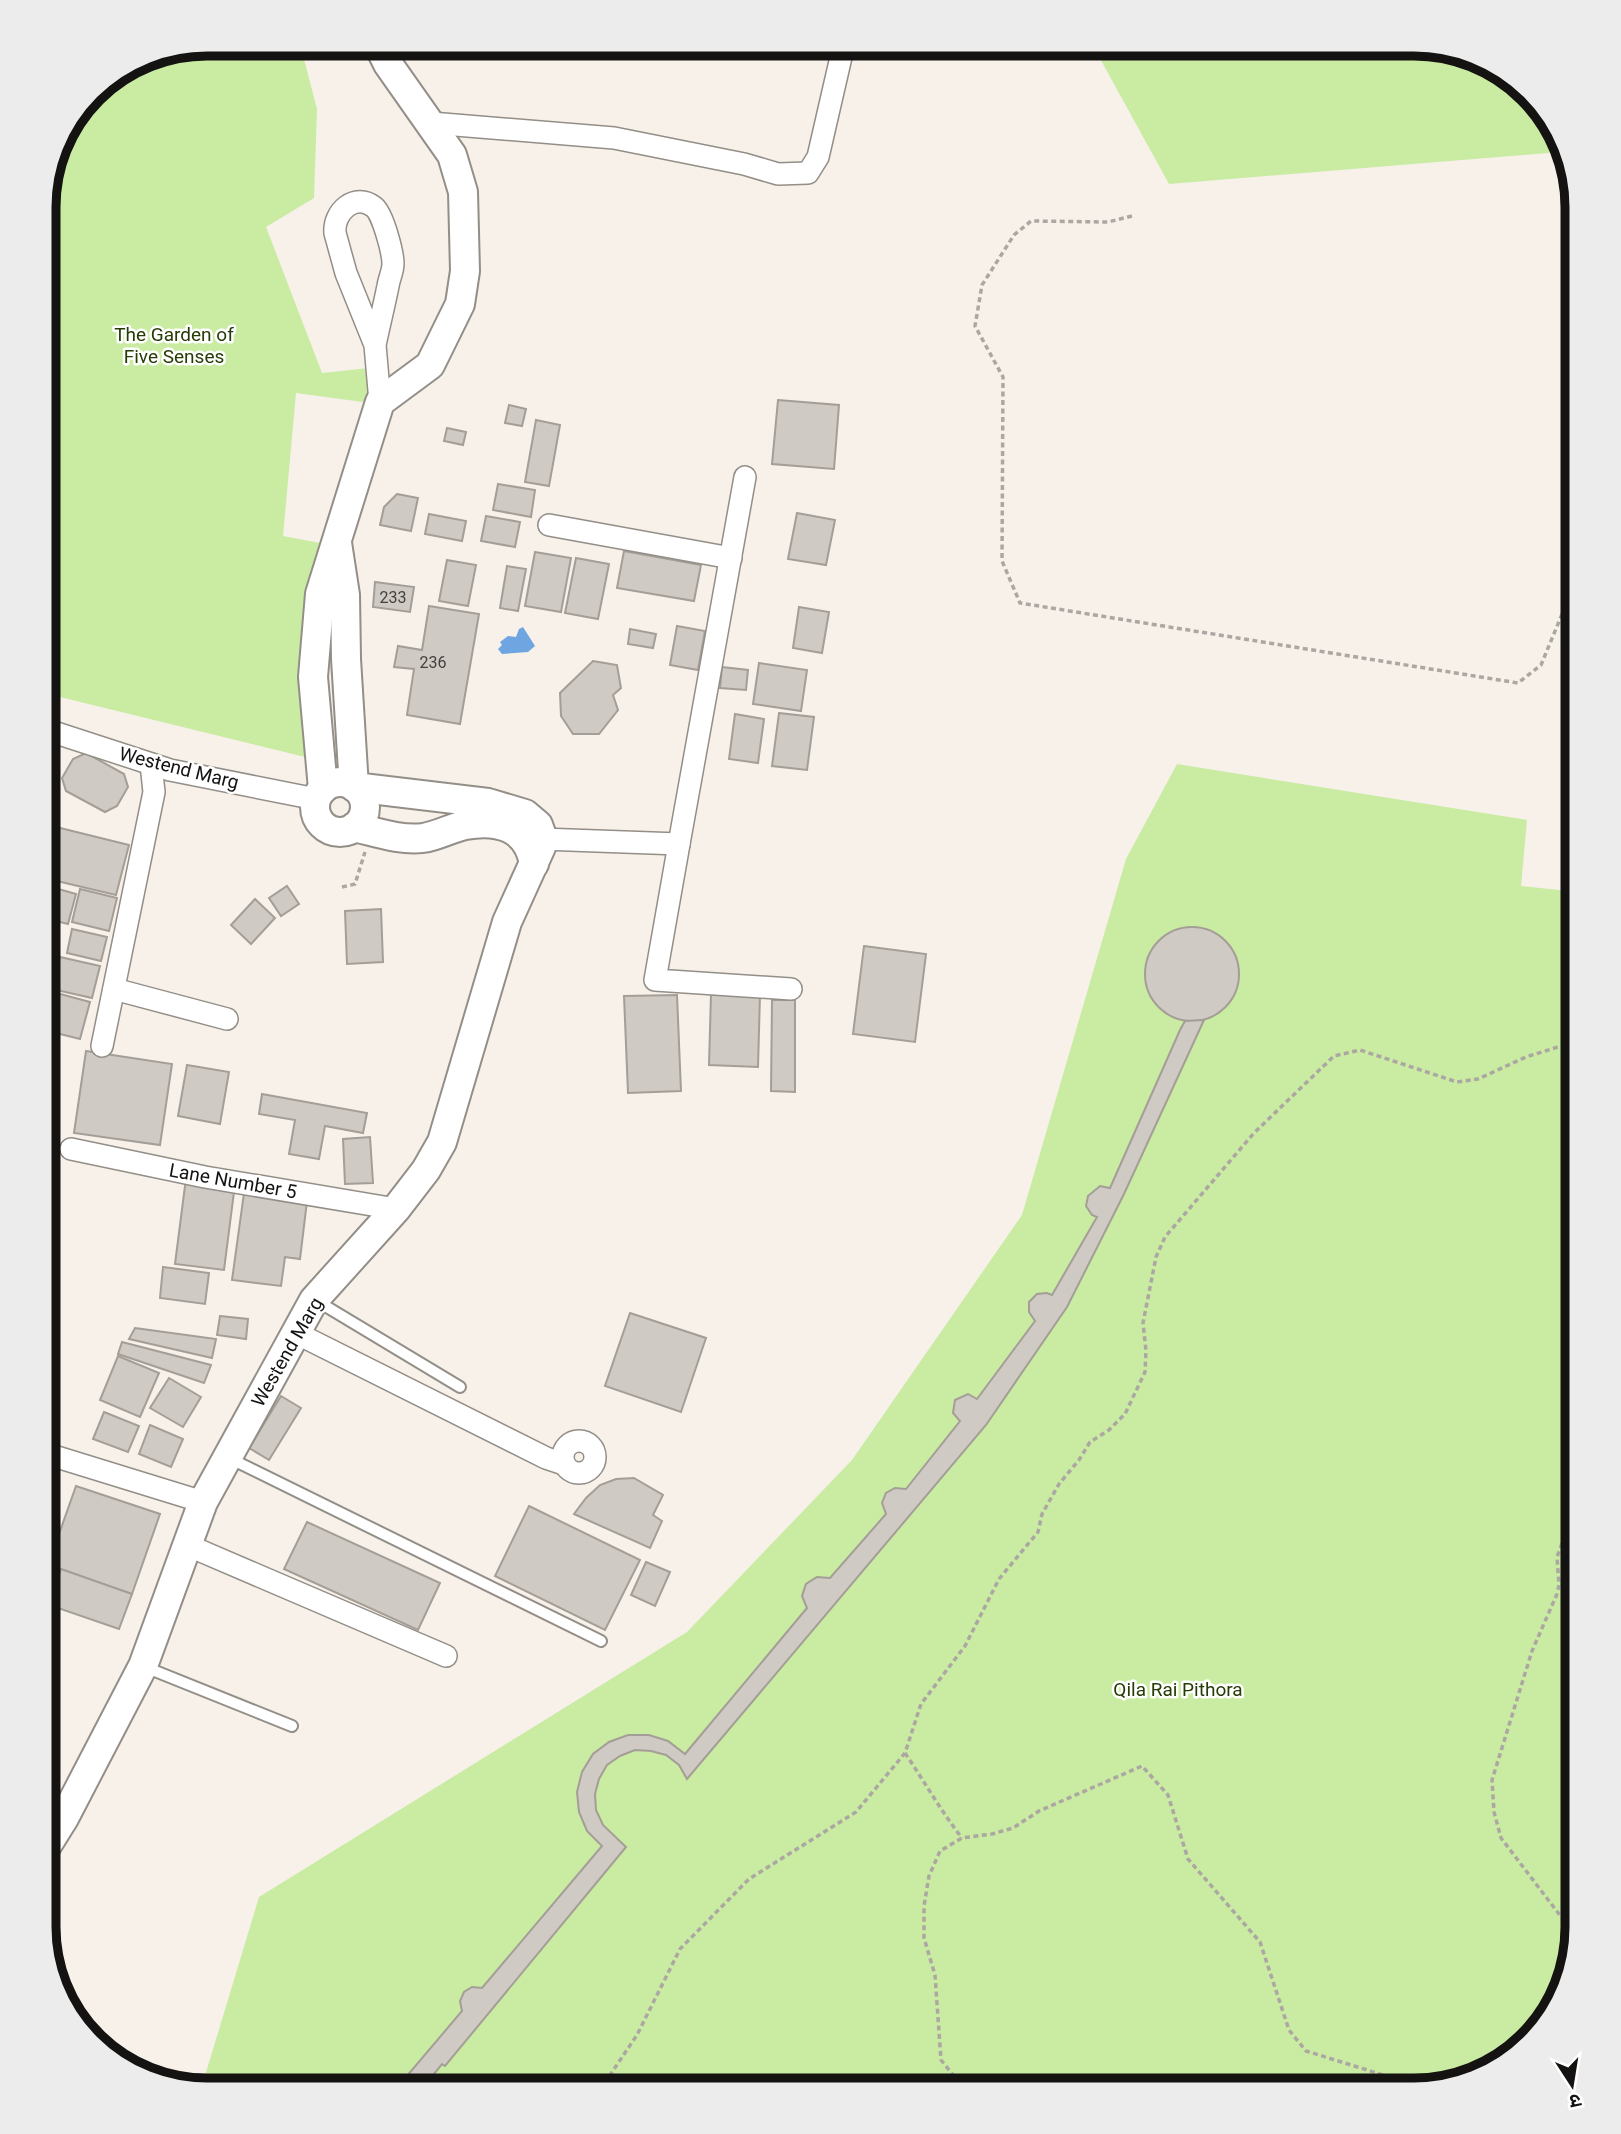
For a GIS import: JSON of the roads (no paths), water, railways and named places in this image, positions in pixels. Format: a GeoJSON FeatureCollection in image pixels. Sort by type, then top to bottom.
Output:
{"type":"FeatureCollection","features":[{"type":"Feature","properties":{"kind":"street"},"geometry":{"type":"LineString","coordinates":[[380,402],[430,365],[460,304],[465,271],[466,230],[463,192],[452,155],[384,56]]}},
{"type":"Feature","properties":{"kind":"street"},"geometry":{"type":"LineString","coordinates":[[431,123],[614,138],[744,164],[778,174],[808,173],[818,157],[841,56]]}},
{"type":"Feature","properties":{"kind":"street"},"geometry":{"type":"LineString","coordinates":[[375,345],[393,264],[379,212],[368,204],[355,203],[343,209],[335,226],[346,273],[375,345],[380,402],[320,594],[313,677],[319,794],[315,811],[324,827],[336,832],[354,827],[407,838],[425,838],[464,825],[485,823],[508,827],[524,836],[538,851],[679,844]]}},
{"type":"Feature","properties":{"kind":"street"},"geometry":{"type":"LineString","coordinates":[[346,273],[353,282],[362,287],[373,288],[383,283],[390,275],[393,264]]}},
{"type":"Feature","properties":{"kind":"street"},"geometry":{"type":"LineString","coordinates":[[745,477],[655,980],[791,989]]}},
{"type":"Feature","properties":{"kind":"street"},"geometry":{"type":"LineString","coordinates":[[549,526],[731,558]]}},
{"type":"Feature","properties":{"kind":"street"},"geometry":{"type":"LineString","coordinates":[[337,543],[345,595],[354,787],[365,803],[363,817],[354,827]]}},
{"type":"Feature","properties":{"kind":"street","name":"Westend Marg"},"geometry":{"type":"LineString","coordinates":[[56,733],[151,764],[319,794],[338,782],[354,787],[488,803],[525,814],[533,819],[541,831],[538,851],[507,922],[442,1142],[426,1170],[396,1209],[314,1300],[203,1502],[143,1666],[56,1811]]}},
{"type":"Feature","properties":{"kind":"street"},"geometry":{"type":"LineString","coordinates":[[103,1046],[154,792],[151,764]]}},
{"type":"Feature","properties":{"kind":"street"},"geometry":{"type":"LineString","coordinates":[[114,989],[227,1019]]}},
{"type":"Feature","properties":{"kind":"street","name":"Lane Number 5"},"geometry":{"type":"LineString","coordinates":[[71,1149],[205,1177],[396,1209]]}},
{"type":"Feature","properties":{"kind":"street"},"geometry":{"type":"LineString","coordinates":[[296,1333],[546,1458],[564,1464]]}},
{"type":"Feature","properties":{"kind":"street"},"geometry":{"type":"LineString","coordinates":[[56,1457],[203,1502]]}},
{"type":"Feature","properties":{"kind":"street"},"geometry":{"type":"LineString","coordinates":[[187,1545],[446,1656]]}},
{"type":"Feature","properties":{"kind":"lane"},"geometry":{"type":"LineString","coordinates":[[314,1300],[460,1387]]}},
{"type":"Feature","properties":{"kind":"lane"},"geometry":{"type":"LineString","coordinates":[[226,1457],[601,1641]]}},
{"type":"Feature","properties":{"kind":"lane"},"geometry":{"type":"LineString","coordinates":[[143,1666],[292,1726]]}},
{"type":"Feature","properties":{"kind":"water"},"geometry":{"type":"Polygon","coordinates":[[[523,627],[535,646],[528,652],[502,654],[498,649],[502,645],[500,642],[508,636],[516,637],[519,629],[523,627]]]}},
{"type":"Feature","properties":{"kind":"park label","name":"The Garden of Five Senses"},"geometry":{"type":"Point","coordinates":[174,345]}},
{"type":"Feature","properties":{"kind":"park label","name":"Qila Rai Pithora"},"geometry":{"type":"Point","coordinates":[1178,1689]}}]}
